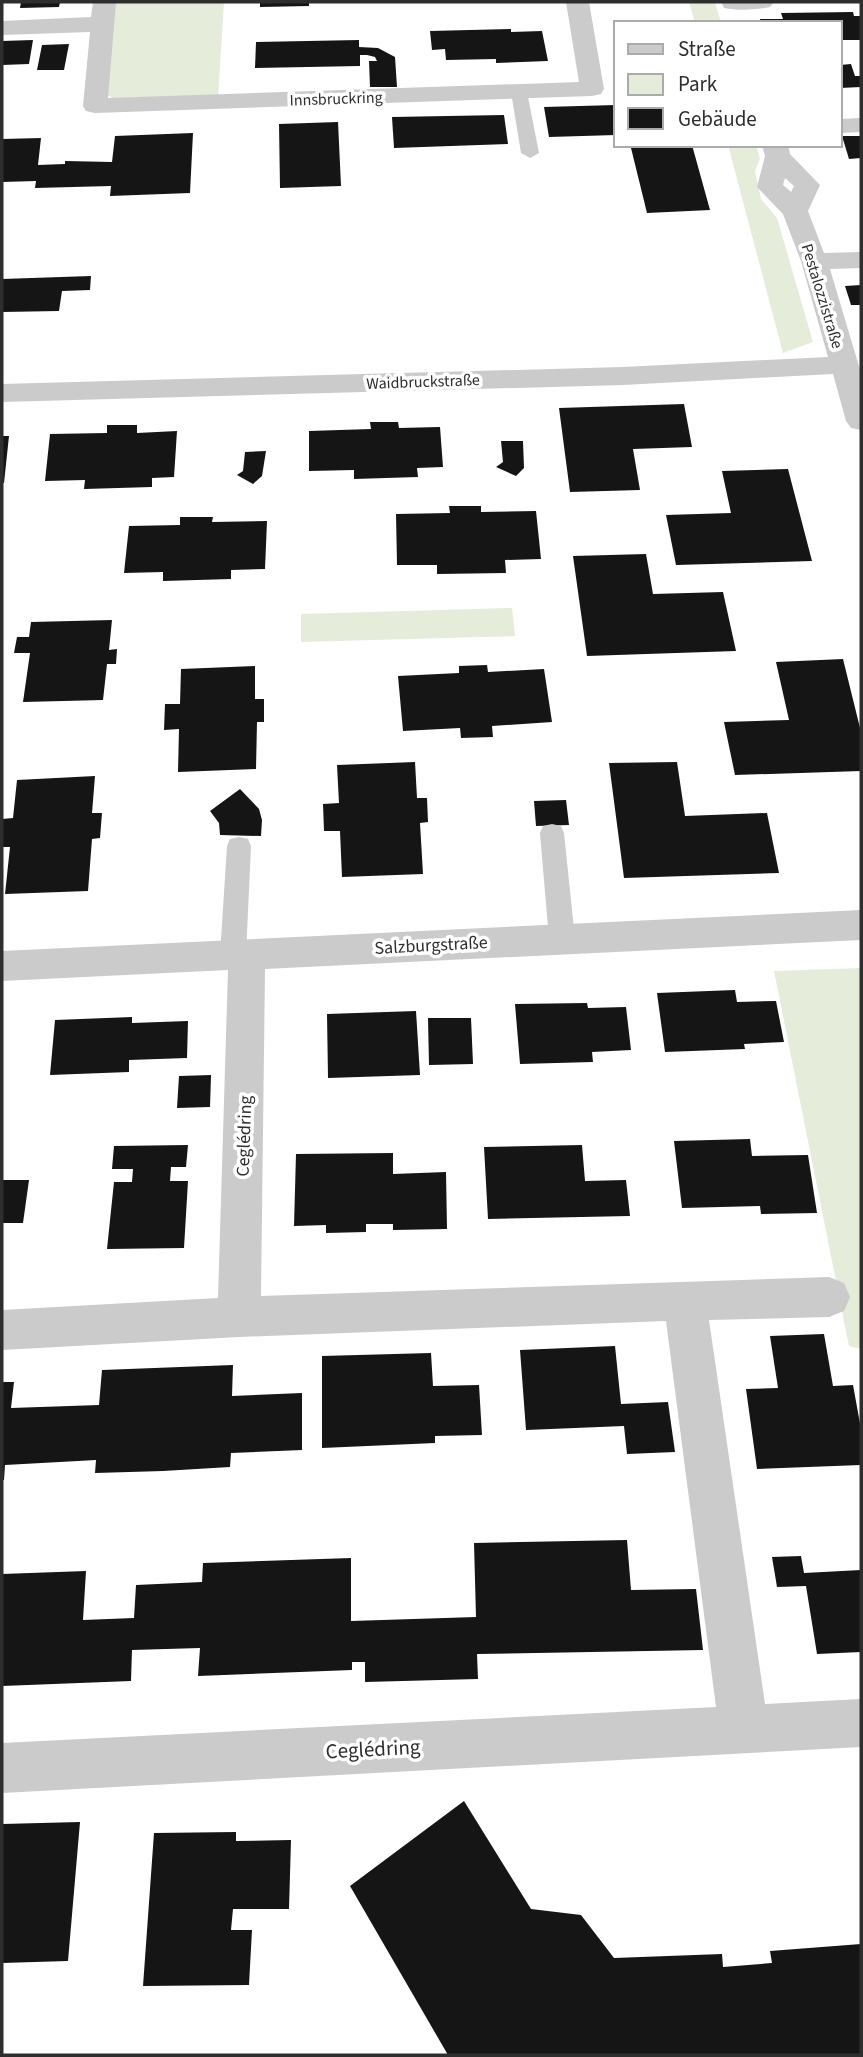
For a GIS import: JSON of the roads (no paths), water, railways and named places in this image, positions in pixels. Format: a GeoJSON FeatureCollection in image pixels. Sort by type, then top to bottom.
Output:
{"type":"FeatureCollection","features":[{"type":"Feature","properties":{"kind":"street","name":"Innsbruckring"},"geometry":{"type":"LineString","coordinates":[[103,13],[95,106],[383,92],[592,89],[577,2]]}},
{"type":"Feature","properties":{"kind":"street"},"geometry":{"type":"LineString","coordinates":[[737,21],[731,2],[762,2]]}},
{"type":"Feature","properties":{"kind":"street"},"geometry":{"type":"LineString","coordinates":[[2,28],[103,13]]}},
{"type":"Feature","properties":{"kind":"street"},"geometry":{"type":"LineString","coordinates":[[842,125],[861,125]]}},
{"type":"Feature","properties":{"kind":"street","name":"Pestalozzistraße"},"geometry":{"type":"LineString","coordinates":[[776,151],[769,187],[795,211],[814,261],[861,421]]}},
{"type":"Feature","properties":{"kind":"street"},"geometry":{"type":"LineString","coordinates":[[814,261],[861,260]]}},
{"type":"Feature","properties":{"kind":"street","name":"Waidbruckstraße"},"geometry":{"type":"LineString","coordinates":[[2,393],[623,376],[845,365]]}},
{"type":"Feature","properties":{"kind":"street","name":"Salzburgstraße"},"geometry":{"type":"LineString","coordinates":[[2,966],[861,925]]}},
{"type":"Feature","properties":{"kind":"street","name":"Ceglédring"},"geometry":{"type":"LineString","coordinates":[[239,1317],[240,954]]}},
{"type":"Feature","properties":{"kind":"street"},"geometry":{"type":"LineString","coordinates":[[2,1330],[239,1317],[829,1297]]}},
{"type":"Feature","properties":{"kind":"street"},"geometry":{"type":"LineString","coordinates":[[685,1301],[744,1730]]}},
{"type":"Feature","properties":{"kind":"street","name":"Ceglédring"},"geometry":{"type":"LineString","coordinates":[[2,1768],[861,1723]]}},
{"type":"Feature","properties":{"kind":"lane"},"geometry":{"type":"LineString","coordinates":[[519,92],[530,153]]}},
{"type":"Feature","properties":{"kind":"lane"},"geometry":{"type":"LineString","coordinates":[[552,834],[562,939]]}},
{"type":"Feature","properties":{"kind":"lane"},"geometry":{"type":"LineString","coordinates":[[239,846],[240,954]]}}]}
